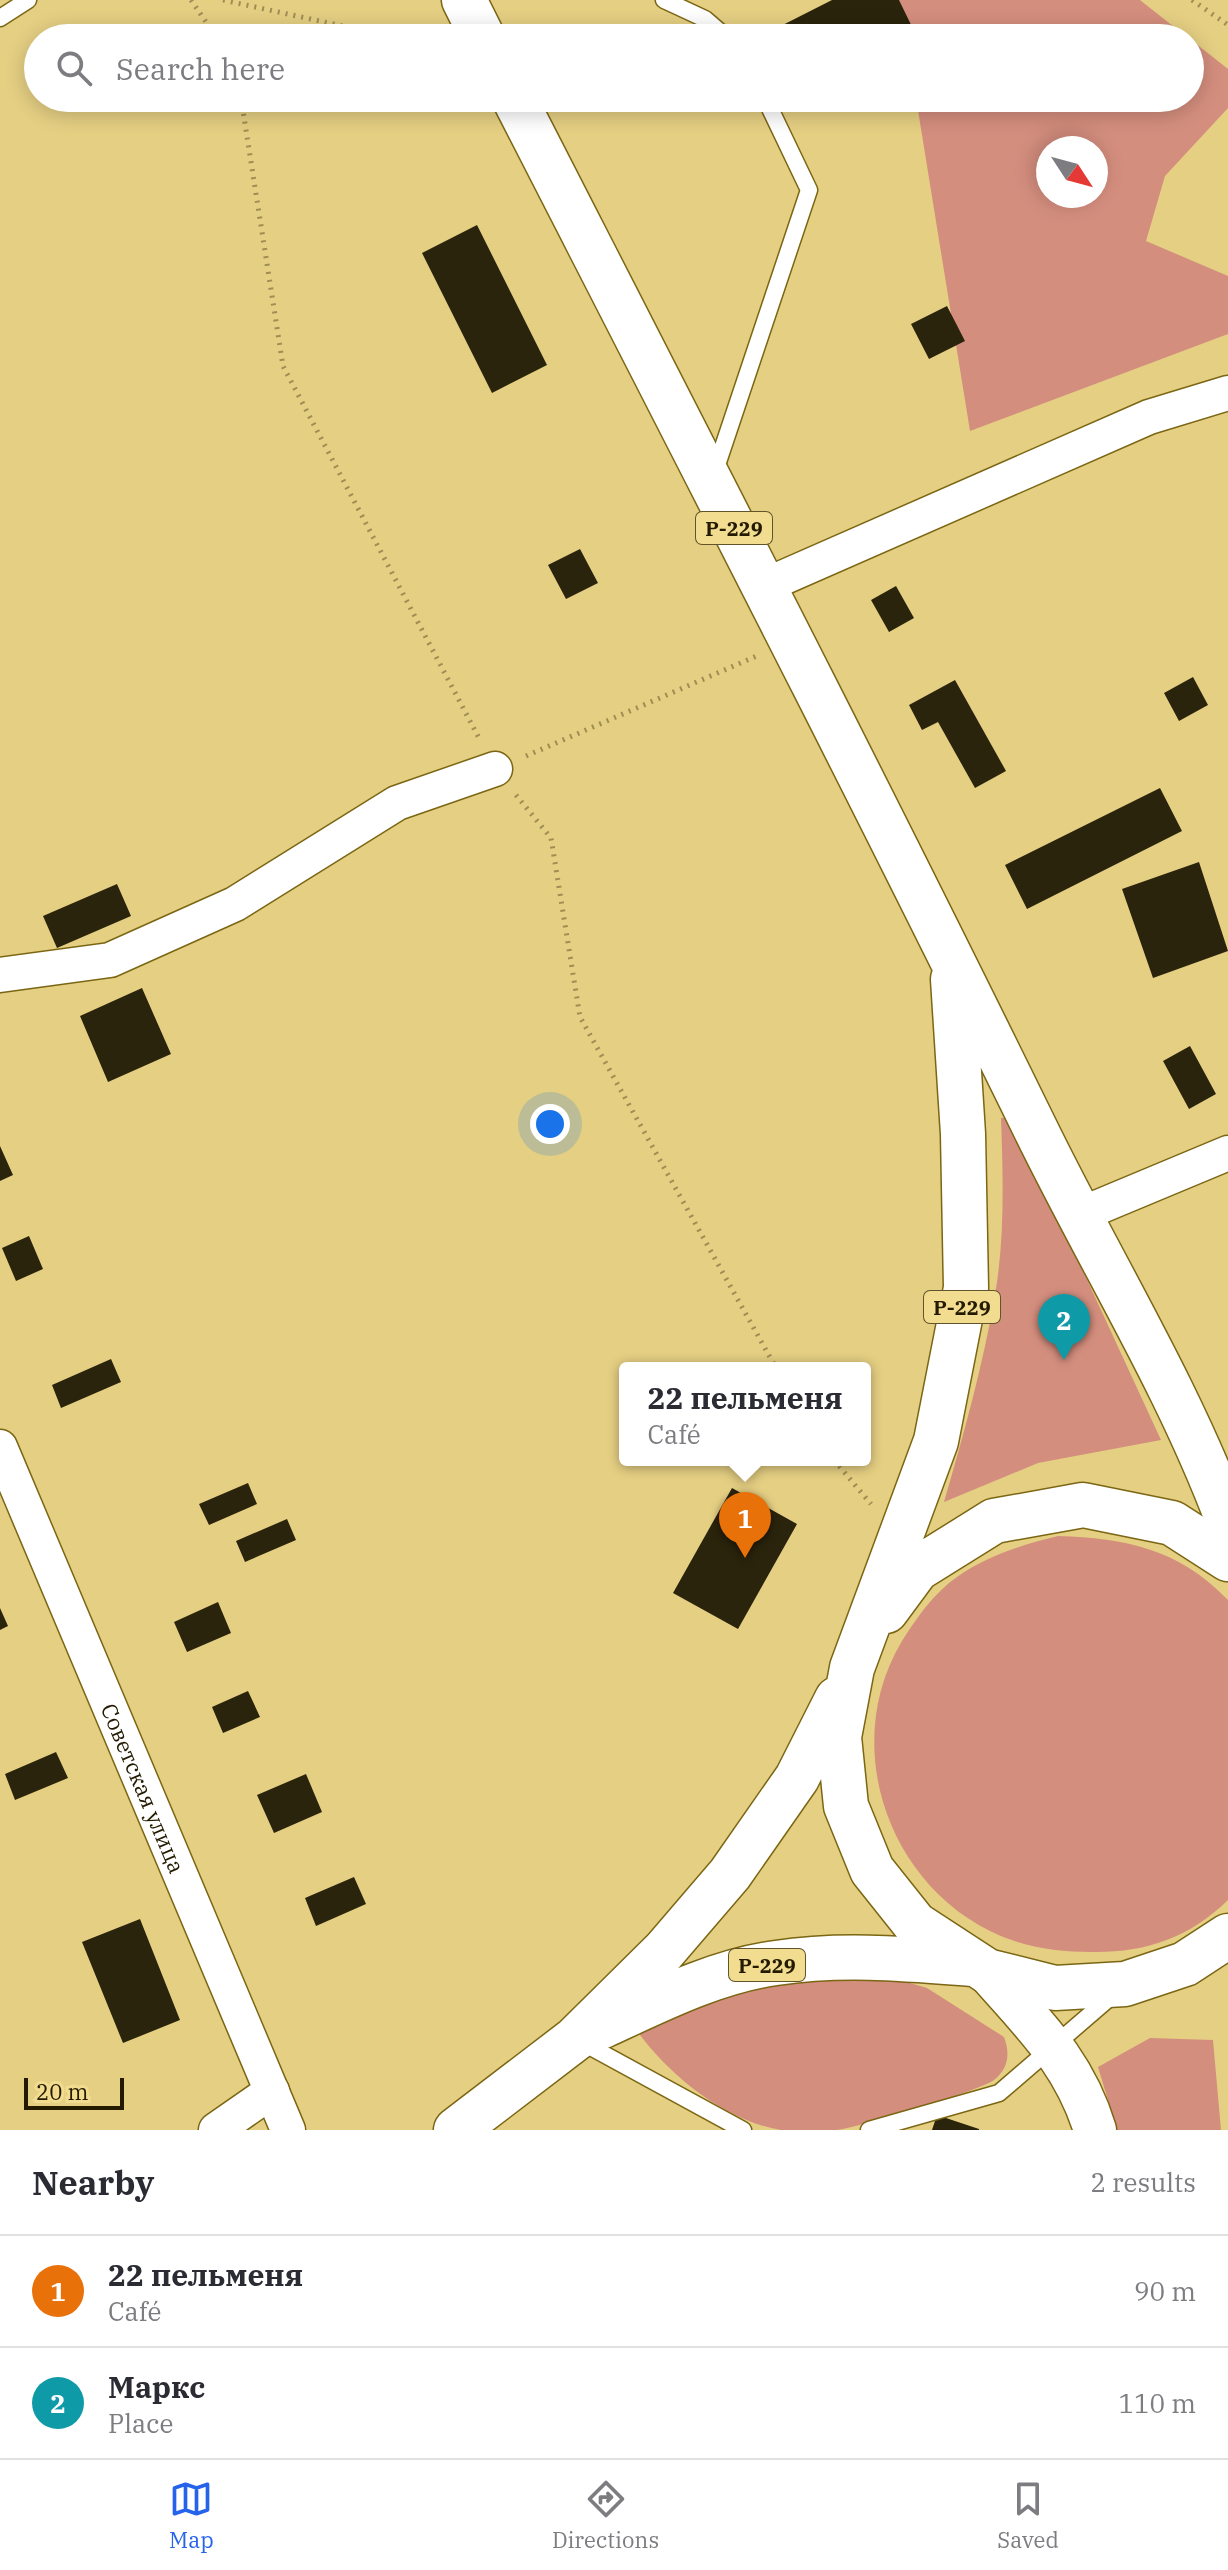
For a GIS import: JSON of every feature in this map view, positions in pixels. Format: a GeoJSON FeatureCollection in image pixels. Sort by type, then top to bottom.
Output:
{"type":"FeatureCollection","features":[{"type":"Feature","properties":{"kind":"highway"},"geometry":{"type":"LineString","coordinates":[[464,0],[476,24]]}},
{"type":"Feature","properties":{"kind":"highway","name":"Р-229"},"geometry":{"type":"LineString","coordinates":[[521,112],[792,641],[1077,1216],[1210,1456],[1228,1521]]}},
{"type":"Feature","properties":{"kind":"highway","name":"Р-229"},"geometry":{"type":"LineString","coordinates":[[456,2130],[575,2039],[664,1951],[730,1874],[797,1778],[857,1655],[936,1441],[966,1288],[963,1134],[952,959]]}},
{"type":"Feature","properties":{"kind":"highway","name":"Р-229"},"geometry":{"type":"LineString","coordinates":[[980,1967],[915,1924],[872,1870],[851,1819],[846,1806],[839,1737],[857,1655],[917,1569],[994,1521],[1083,1505],[1172,1523],[1228,1559]]}},
{"type":"Feature","properties":{"kind":"highway","name":"Р-229"},"geometry":{"type":"LineString","coordinates":[[575,2039],[681,1990],[773,1963],[852,1956],[980,1967],[1055,1988],[1125,1984],[1185,1964],[1228,1936]]}},
{"type":"Feature","properties":{"kind":"street"},"geometry":{"type":"LineString","coordinates":[[764,586],[1149,417],[1228,393]]}},
{"type":"Feature","properties":{"kind":"street"},"geometry":{"type":"LineString","coordinates":[[0,975],[110,960],[235,904],[397,803],[495,769]]}},
{"type":"Feature","properties":{"kind":"street"},"geometry":{"type":"LineString","coordinates":[[1077,1216],[1228,1153]]}},
{"type":"Feature","properties":{"kind":"street","name":"Советская улица"},"geometry":{"type":"LineString","coordinates":[[0,1447],[288,2130]]}},
{"type":"Feature","properties":{"kind":"street"},"geometry":{"type":"LineString","coordinates":[[980,1967],[1054,2048],[1084,2093],[1095,2130]]}},
{"type":"Feature","properties":{"kind":"street"},"geometry":{"type":"LineString","coordinates":[[216,2130],[272,2091]]}},
{"type":"Feature","properties":{"kind":"lane"},"geometry":{"type":"LineString","coordinates":[[0,18],[28,0]]}},
{"type":"Feature","properties":{"kind":"lane"},"geometry":{"type":"LineString","coordinates":[[664,0],[711,24]]}},
{"type":"Feature","properties":{"kind":"lane"},"geometry":{"type":"LineString","coordinates":[[711,483],[809,190],[772,112]]}},
{"type":"Feature","properties":{"kind":"lane"},"geometry":{"type":"LineString","coordinates":[[869,2130],[999,2093],[1125,1984]]}},
{"type":"Feature","properties":{"kind":"lane"},"geometry":{"type":"LineString","coordinates":[[575,2039],[743,2130]]}},
{"type":"Feature","properties":{"kind":"path"},"geometry":{"type":"LineString","coordinates":[[191,0],[207,24]]}},
{"type":"Feature","properties":{"kind":"path"},"geometry":{"type":"LineString","coordinates":[[223,0],[334,24]]}},
{"type":"Feature","properties":{"kind":"path"},"geometry":{"type":"LineString","coordinates":[[1192,0],[1228,25]]}},
{"type":"Feature","properties":{"kind":"path"},"geometry":{"type":"LineString","coordinates":[[495,769],[792,641]]}},
{"type":"Feature","properties":{"kind":"path"},"geometry":{"type":"LineString","coordinates":[[839,1466],[900,1539]]}},
{"type":"Feature","properties":{"kind":"shaded area"},"geometry":{"type":"Polygon","coordinates":[[[899,0],[1140,0],[1170,24],[903,24],[899,0]]]}},
{"type":"Feature","properties":{"kind":"shaded area"},"geometry":{"type":"Polygon","coordinates":[[[1204,50],[1228,69],[1228,108],[1165,176],[1146,241],[1228,276],[1228,334],[970,431],[918,112],[1204,112],[1204,50]]]}},
{"type":"Feature","properties":{"kind":"shaded area"},"geometry":{"type":"Polygon","coordinates":[[[1012,1117],[1161,1440],[1038,1463],[944,1502],[979,1373],[995,1295],[1002,1229],[1001,1118],[1012,1117]]]}},
{"type":"Feature","properties":{"kind":"shaded area"},"geometry":{"type":"Polygon","coordinates":[[[1058,1536],[1106,1540],[1150,1550],[1190,1569],[1228,1600],[1228,1900],[1182,1933],[1130,1950],[1078,1952],[1027,1945],[990,1931],[954,1908],[923,1878],[900,1843],[884,1804],[875,1763],[875,1722],[884,1680],[902,1641],[926,1606],[949,1583],[969,1569],[1018,1547],[1058,1536]]]}},
{"type":"Feature","properties":{"kind":"shaded area"},"geometry":{"type":"Polygon","coordinates":[[[863,1969],[927,1988],[1004,2037],[1007,2054],[1003,2070],[984,2085],[867,2123],[836,2130],[781,2130],[739,2117],[700,2094],[665,2064],[637,2031],[701,1999],[863,1969]]]}},
{"type":"Feature","properties":{"kind":"shaded area"},"geometry":{"type":"Polygon","coordinates":[[[1150,2038],[1213,2040],[1221,2130],[1117,2130],[1098,2067],[1150,2038]]]}},
{"type":"Feature","properties":{"kind":"building"},"geometry":{"type":"Polygon","coordinates":[[[832,0],[899,0],[911,24],[785,24],[832,0]]]}},
{"type":"Feature","properties":{"kind":"building"},"geometry":{"type":"Polygon","coordinates":[[[477,225],[547,365],[492,393],[422,253],[477,225]]]}},
{"type":"Feature","properties":{"kind":"building"},"geometry":{"type":"Polygon","coordinates":[[[947,306],[965,341],[929,359],[911,324],[947,306]]]}},
{"type":"Feature","properties":{"kind":"building"},"geometry":{"type":"Polygon","coordinates":[[[580,549],[598,583],[566,599],[548,565],[580,549]]]}},
{"type":"Feature","properties":{"kind":"building"},"geometry":{"type":"Polygon","coordinates":[[[896,586],[914,618],[889,632],[871,600],[896,586]]]}},
{"type":"Feature","properties":{"kind":"building"},"geometry":{"type":"Polygon","coordinates":[[[1193,677],[1208,705],[1179,721],[1164,693],[1193,677]]]}},
{"type":"Feature","properties":{"kind":"building"},"geometry":{"type":"Polygon","coordinates":[[[955,680],[1006,771],[975,788],[938,722],[922,730],[909,705],[955,680]]]}},
{"type":"Feature","properties":{"kind":"building"},"geometry":{"type":"Polygon","coordinates":[[[1160,788],[1182,831],[1027,909],[1005,865],[1160,788]]]}},
{"type":"Feature","properties":{"kind":"building"},"geometry":{"type":"Polygon","coordinates":[[[1199,862],[1228,951],[1153,978],[1122,889],[1199,862]]]}},
{"type":"Feature","properties":{"kind":"building"},"geometry":{"type":"Polygon","coordinates":[[[117,884],[131,916],[57,948],[43,916],[117,884]]]}},
{"type":"Feature","properties":{"kind":"building"},"geometry":{"type":"Polygon","coordinates":[[[142,988],[171,1054],[108,1082],[80,1016],[142,988]]]}},
{"type":"Feature","properties":{"kind":"building"},"geometry":{"type":"Polygon","coordinates":[[[1190,1046],[1216,1094],[1189,1109],[1163,1061],[1190,1046]]]}},
{"type":"Feature","properties":{"kind":"building"},"geometry":{"type":"Polygon","coordinates":[[[0,1146],[13,1175],[0,1181],[0,1146]]]}},
{"type":"Feature","properties":{"kind":"building"},"geometry":{"type":"Polygon","coordinates":[[[29,1236],[43,1269],[16,1281],[2,1248],[29,1236]]]}},
{"type":"Feature","properties":{"kind":"building"},"geometry":{"type":"Polygon","coordinates":[[[111,1359],[121,1382],[61,1408],[52,1385],[111,1359]]]}},
{"type":"Feature","properties":{"kind":"building"},"geometry":{"type":"Polygon","coordinates":[[[248,1483],[257,1504],[209,1525],[199,1504],[248,1483]]]}},
{"type":"Feature","properties":{"kind":"building"},"geometry":{"type":"Polygon","coordinates":[[[732,1488],[797,1524],[738,1629],[673,1593],[732,1488]]]}},
{"type":"Feature","properties":{"kind":"building"},"geometry":{"type":"Polygon","coordinates":[[[287,1519],[296,1540],[245,1562],[236,1541],[287,1519]]]}},
{"type":"Feature","properties":{"kind":"building"},"geometry":{"type":"Polygon","coordinates":[[[218,1602],[231,1633],[187,1652],[174,1622],[218,1602]]]}},
{"type":"Feature","properties":{"kind":"building"},"geometry":{"type":"Polygon","coordinates":[[[0,1608],[8,1626],[0,1630],[0,1608]]]}},
{"type":"Feature","properties":{"kind":"building"},"geometry":{"type":"Polygon","coordinates":[[[248,1691],[260,1717],[223,1733],[212,1707],[248,1691]]]}},
{"type":"Feature","properties":{"kind":"building"},"geometry":{"type":"Polygon","coordinates":[[[56,1752],[68,1778],[15,1800],[5,1774],[56,1752]]]}},
{"type":"Feature","properties":{"kind":"building"},"geometry":{"type":"Polygon","coordinates":[[[306,1774],[322,1812],[274,1833],[257,1795],[306,1774]]]}},
{"type":"Feature","properties":{"kind":"building"},"geometry":{"type":"Polygon","coordinates":[[[354,1877],[366,1904],[316,1926],[305,1898],[354,1877]]]}},
{"type":"Feature","properties":{"kind":"building"},"geometry":{"type":"Polygon","coordinates":[[[140,1919],[180,2020],[123,2043],[82,1942],[140,1919]]]}},
{"type":"Feature","properties":{"kind":"building"},"geometry":{"type":"Polygon","coordinates":[[[937,2115],[979,2129],[979,2130],[932,2130],[937,2115]]]}},
{"type":"Feature","properties":{"kind":"place","name":"Маркс"},"geometry":{"type":"Point","coordinates":[1064,1360]}},
{"type":"Feature","properties":{"kind":"place","name":"22 пельменя"},"geometry":{"type":"Point","coordinates":[745,1558]}}]}
